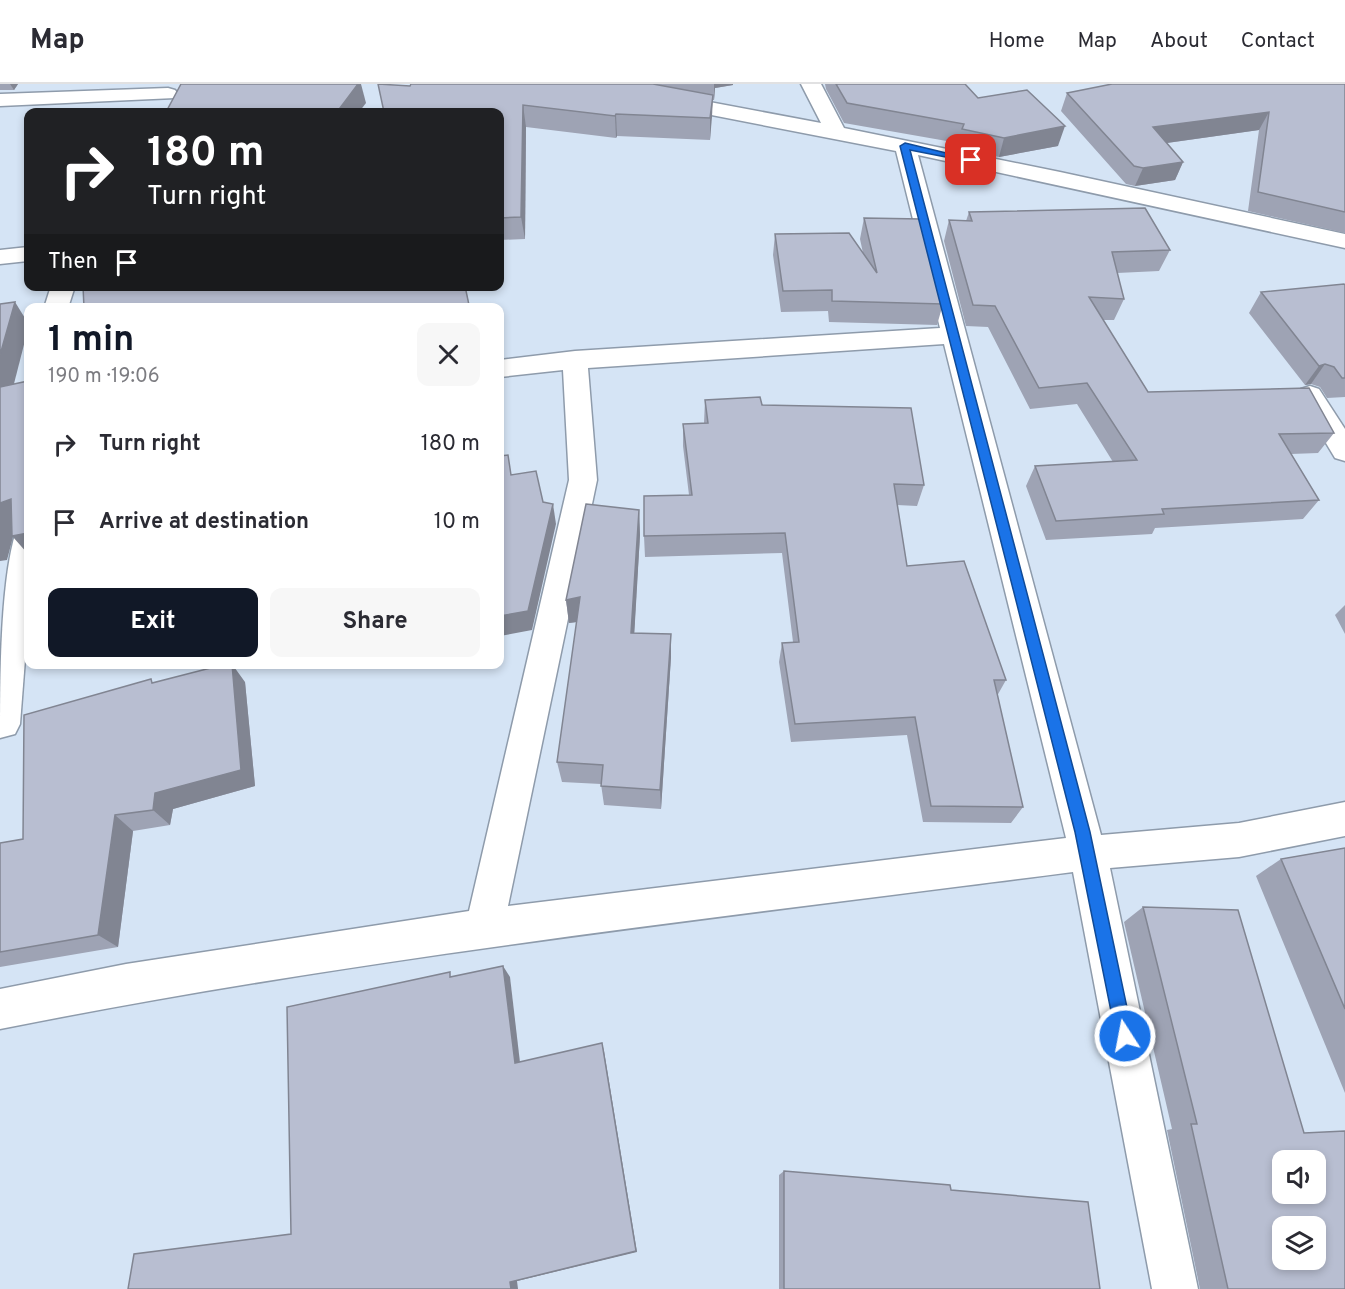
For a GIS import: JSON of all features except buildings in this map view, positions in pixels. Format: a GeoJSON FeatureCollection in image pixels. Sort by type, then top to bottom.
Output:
{"type":"FeatureCollection","features":[{"type":"Feature","properties":{"kind":"street"},"geometry":{"type":"LineString","coordinates":[[583,84],[835,131],[1214,210],[1345,241]]}},
{"type":"Feature","properties":{"kind":"street"},"geometry":{"type":"LineString","coordinates":[[811,84],[835,131]]}},
{"type":"Feature","properties":{"kind":"street"},"geometry":{"type":"LineString","coordinates":[[0,100],[171,89]]}},
{"type":"Feature","properties":{"kind":"street"},"geometry":{"type":"LineString","coordinates":[[160,108],[171,89]]}},
{"type":"Feature","properties":{"kind":"street"},"geometry":{"type":"LineString","coordinates":[[905,146],[1088,853],[1175,1289]]}},
{"type":"Feature","properties":{"kind":"street"},"geometry":{"type":"LineString","coordinates":[[0,257],[24,254]]}},
{"type":"Feature","properties":{"kind":"street"},"geometry":{"type":"LineString","coordinates":[[504,368],[575,360],[953,335]]}},
{"type":"Feature","properties":{"kind":"street"},"geometry":{"type":"LineString","coordinates":[[484,928],[583,480],[575,360]]}},
{"type":"Feature","properties":{"kind":"street"},"geometry":{"type":"LineString","coordinates":[[1310,395],[1345,451]]}},
{"type":"Feature","properties":{"kind":"street"},"geometry":{"type":"LineString","coordinates":[[3,724],[16,585],[24,550]]}},
{"type":"Feature","properties":{"kind":"street"},"geometry":{"type":"LineString","coordinates":[[0,1010],[126,984],[484,928],[1088,853],[1239,840],[1345,819]]}},
{"type":"Feature","properties":{"kind":"route"},"geometry":{"type":"LineString","coordinates":[[971,160],[905,146],[1083,832],[1125,1036]]}}]}
